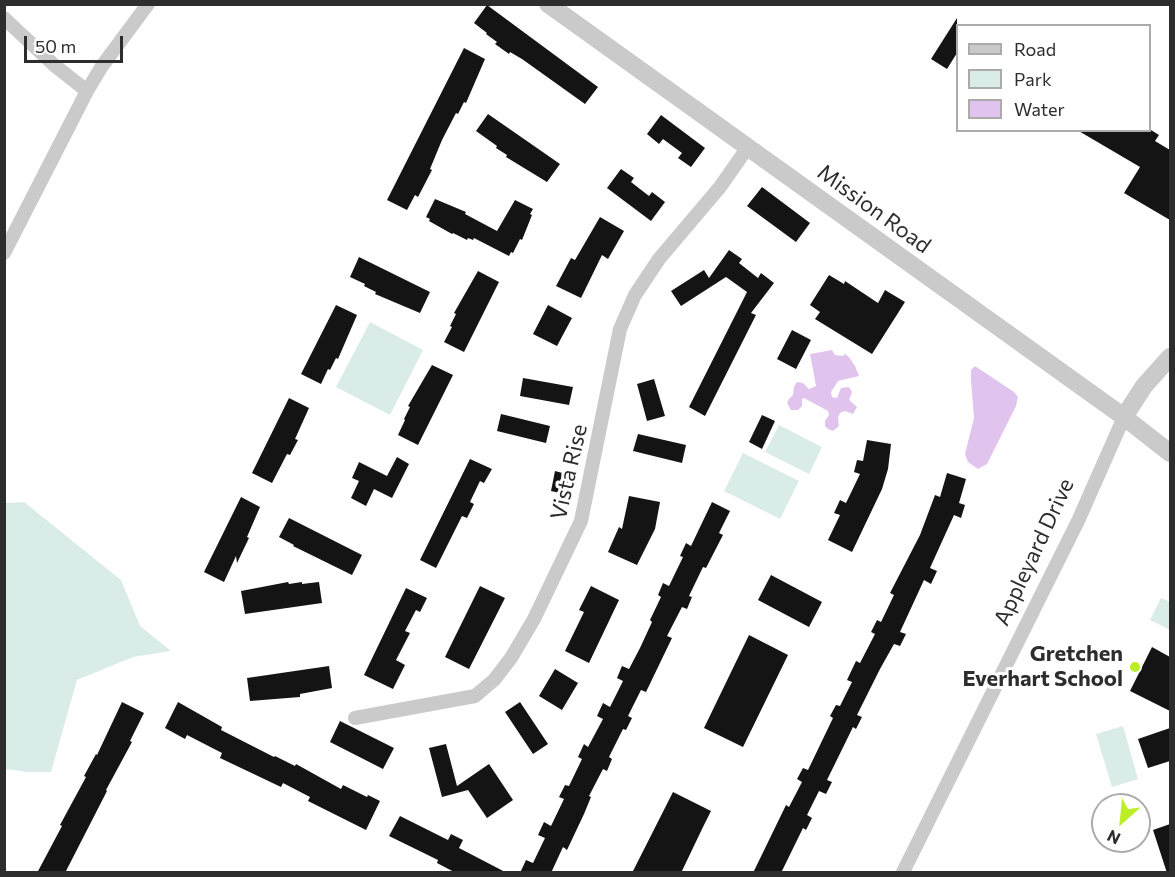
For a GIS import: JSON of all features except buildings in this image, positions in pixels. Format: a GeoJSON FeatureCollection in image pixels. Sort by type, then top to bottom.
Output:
{"type":"FeatureCollection","features":[{"type":"Feature","properties":{"kind":"street"},"geometry":{"type":"LineString","coordinates":[[4,253],[87,91],[102,66],[148,4]]}},
{"type":"Feature","properties":{"kind":"street","name":"Mission Road"},"geometry":{"type":"LineString","coordinates":[[548,4],[1124,417],[1170,453]]}},
{"type":"Feature","properties":{"kind":"street"},"geometry":{"type":"LineString","coordinates":[[4,18],[54,65],[87,91]]}},
{"type":"Feature","properties":{"kind":"street","name":"Vista Rise"},"geometry":{"type":"LineString","coordinates":[[355,718],[475,696],[494,680],[509,661],[534,619],[581,521],[620,329],[635,295],[659,259],[720,187],[748,147]]}},
{"type":"Feature","properties":{"kind":"street","name":"Appleyard Drive"},"geometry":{"type":"LineString","coordinates":[[903,873],[1078,521],[1124,417],[1144,386],[1170,357]]}},
{"type":"Feature","properties":{"kind":"green space"},"geometry":{"type":"Polygon","coordinates":[[[370,322],[423,350],[390,415],[336,387],[370,322]]]}},
{"type":"Feature","properties":{"kind":"green space"},"geometry":{"type":"Polygon","coordinates":[[[779,425],[822,447],[809,474],[765,452],[779,425]]]}},
{"type":"Feature","properties":{"kind":"green space"},"geometry":{"type":"Polygon","coordinates":[[[743,453],[799,481],[780,519],[724,491],[743,453]]]}},
{"type":"Feature","properties":{"kind":"green space"},"geometry":{"type":"Polygon","coordinates":[[[24,502],[121,580],[140,626],[171,651],[133,657],[77,680],[51,772],[5,769],[5,503],[24,502]]]}},
{"type":"Feature","properties":{"kind":"green space"},"geometry":{"type":"Polygon","coordinates":[[[1161,598],[1170,602],[1170,630],[1150,620],[1161,598]]]}},
{"type":"Feature","properties":{"kind":"green space"},"geometry":{"type":"Polygon","coordinates":[[[1123,726],[1138,779],[1112,787],[1096,734],[1123,726]]]}},
{"type":"Feature","properties":{"kind":"water"},"geometry":{"type":"Polygon","coordinates":[[[832,350],[835,355],[845,354],[849,357],[859,376],[838,381],[831,392],[832,397],[837,398],[841,388],[849,387],[852,392],[849,400],[857,407],[853,414],[845,411],[840,413],[839,426],[833,431],[825,426],[828,411],[804,398],[798,410],[791,410],[787,403],[793,395],[797,382],[803,383],[809,389],[816,386],[810,354],[832,350]]]}},
{"type":"Feature","properties":{"kind":"water"},"geometry":{"type":"Polygon","coordinates":[[[975,366],[1018,397],[1016,406],[987,464],[978,469],[968,462],[965,454],[974,418],[971,370],[975,366]]]}},
{"type":"Feature","properties":{"kind":"place","name":"Gretchen Everhart School"},"geometry":{"type":"Point","coordinates":[1135,667]}}]}
